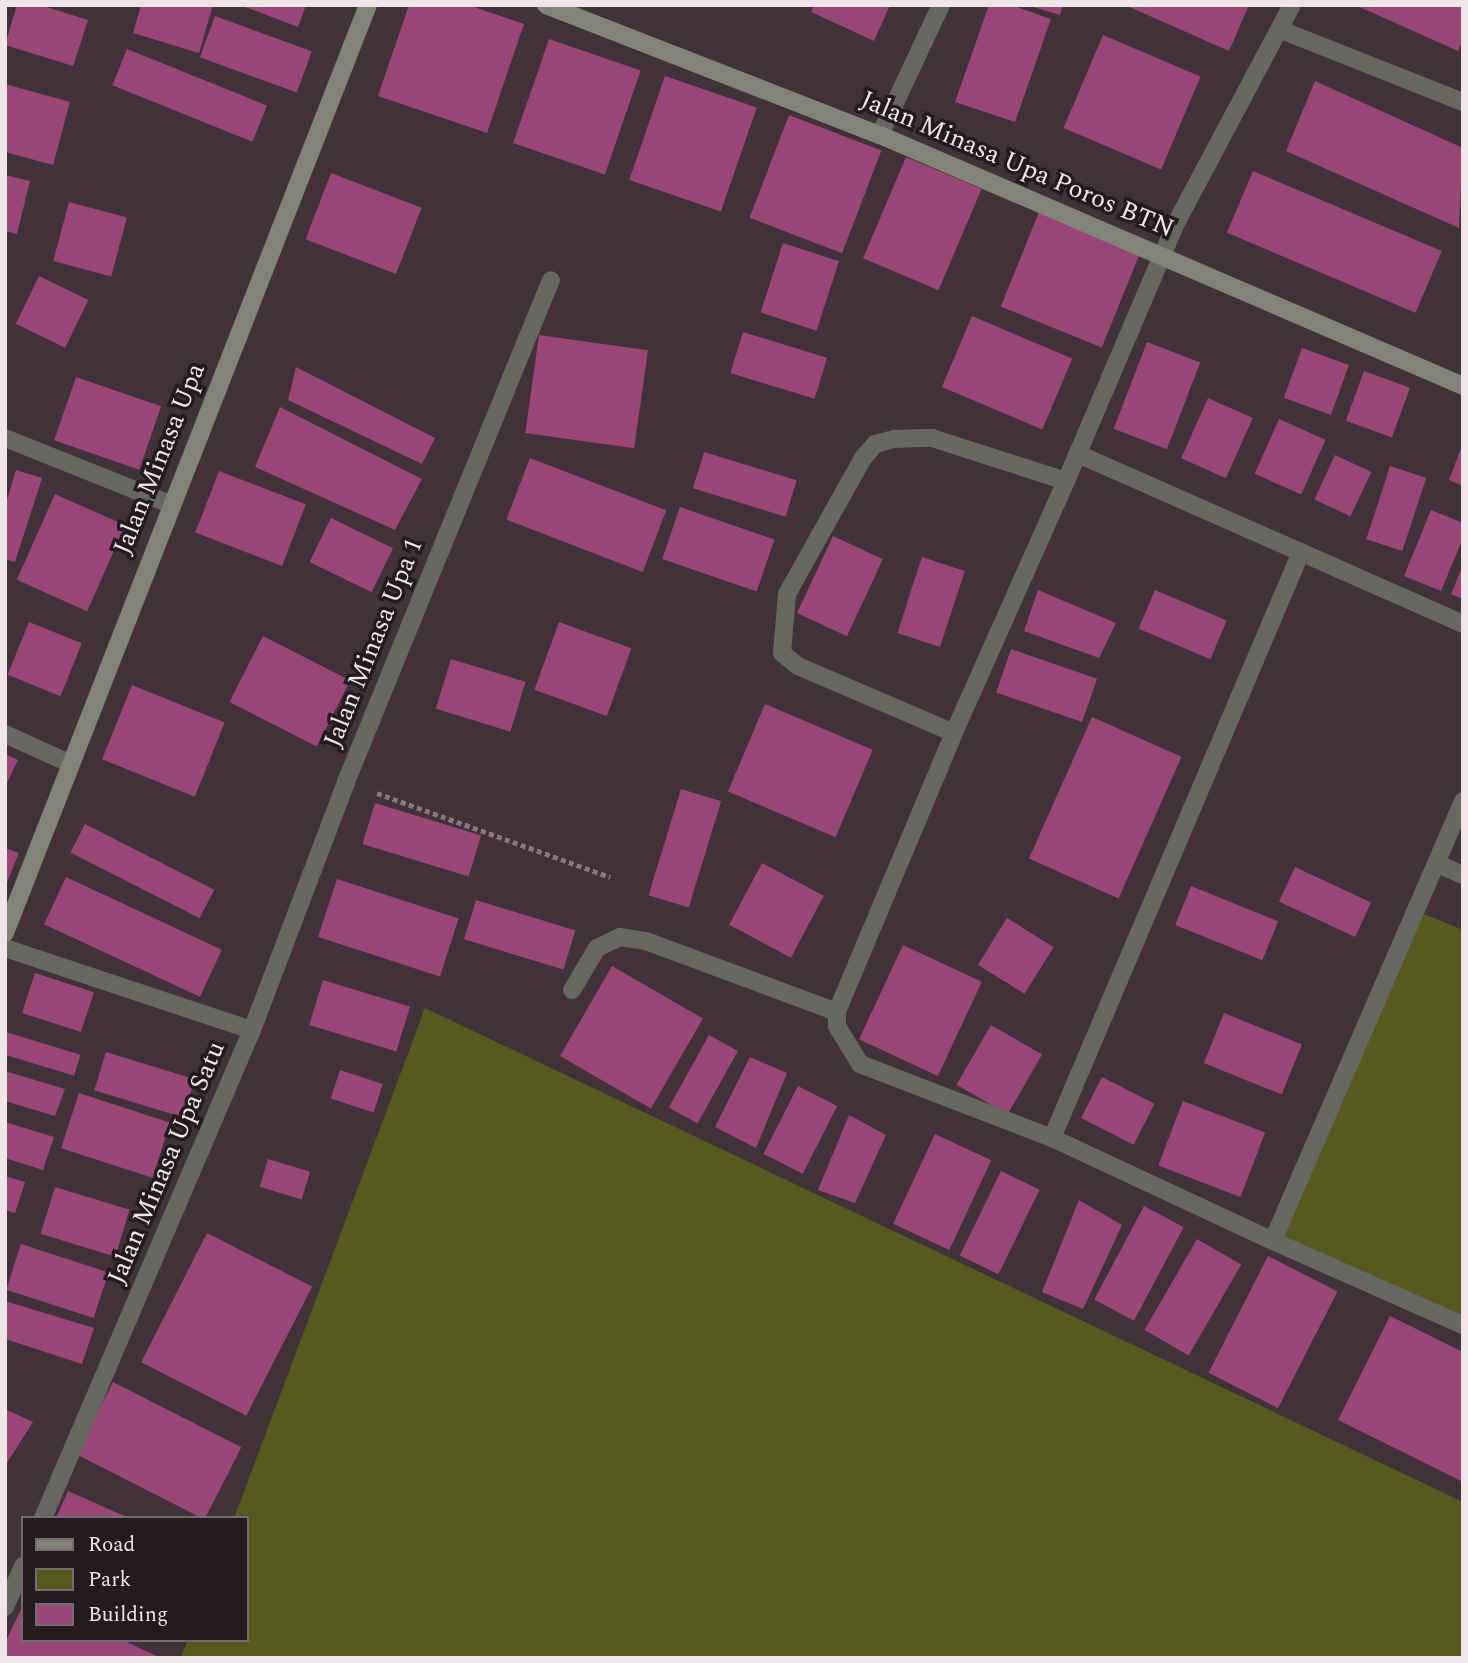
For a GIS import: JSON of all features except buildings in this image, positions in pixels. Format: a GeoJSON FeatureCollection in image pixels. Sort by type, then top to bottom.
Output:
{"type":"FeatureCollection","features":[{"type":"Feature","properties":{"kind":"street","name":"Jalan Minasa Upa"},"geometry":{"type":"LineString","coordinates":[[5,933],[170,504],[368,5]]}},
{"type":"Feature","properties":{"kind":"street","name":"Jalan Minasa Upa Poros BTN"},"geometry":{"type":"LineString","coordinates":[[546,5],[880,135],[1463,387]]}},
{"type":"Feature","properties":{"kind":"street"},"geometry":{"type":"LineString","coordinates":[[880,135],[941,5]]}},
{"type":"Feature","properties":{"kind":"street"},"geometry":{"type":"LineString","coordinates":[[1292,5],[1162,255],[1078,454],[954,733],[837,1012],[841,1040],[860,1063],[1052,1138],[1273,1241],[1463,1325]]}},
{"type":"Feature","properties":{"kind":"street"},"geometry":{"type":"LineString","coordinates":[[1281,30],[1463,102]]}},
{"type":"Feature","properties":{"kind":"street","name":"Jalan Minasa Upa 1"},"geometry":{"type":"LineString","coordinates":[[252,1030],[346,782],[551,280]]}},
{"type":"Feature","properties":{"kind":"street"},"geometry":{"type":"LineString","coordinates":[[5,438],[170,504]]}},
{"type":"Feature","properties":{"kind":"street"},"geometry":{"type":"LineString","coordinates":[[954,733],[787,658],[780,630],[787,594],[875,444],[932,438],[1066,481]]}},
{"type":"Feature","properties":{"kind":"street"},"geometry":{"type":"LineString","coordinates":[[1078,454],[1463,624]]}},
{"type":"Feature","properties":{"kind":"street"},"geometry":{"type":"LineString","coordinates":[[1052,1138],[1301,552]]}},
{"type":"Feature","properties":{"kind":"street"},"geometry":{"type":"LineString","coordinates":[[5,734],[69,763]]}},
{"type":"Feature","properties":{"kind":"street"},"geometry":{"type":"LineString","coordinates":[[1273,1241],[1463,801]]}},
{"type":"Feature","properties":{"kind":"street"},"geometry":{"type":"LineString","coordinates":[[1438,864],[1463,875]]}},
{"type":"Feature","properties":{"kind":"street"},"geometry":{"type":"LineString","coordinates":[[572,990],[597,948],[620,937],[646,941],[837,1012]]}},
{"type":"Feature","properties":{"kind":"street","name":"Jalan Minasa Upa Satu"},"geometry":{"type":"LineString","coordinates":[[5,948],[252,1030],[44,1516]]}},
{"type":"Feature","properties":{"kind":"street"},"geometry":{"type":"LineString","coordinates":[[5,1607],[21,1571]]}},
{"type":"Feature","properties":{"kind":"path"},"geometry":{"type":"LineString","coordinates":[[346,782],[610,877]]}},
{"type":"Feature","properties":{"kind":"green space"},"geometry":{"type":"Polygon","coordinates":[[[1417,911],[1463,930],[1463,1318],[1276,1238],[1417,911]]]}},
{"type":"Feature","properties":{"kind":"green space"},"geometry":{"type":"Polygon","coordinates":[[[425,1008],[1463,1502],[1463,1658],[181,1658],[187,1642],[248,1642],[248,1516],[235,1516],[425,1008]]]}}]}
